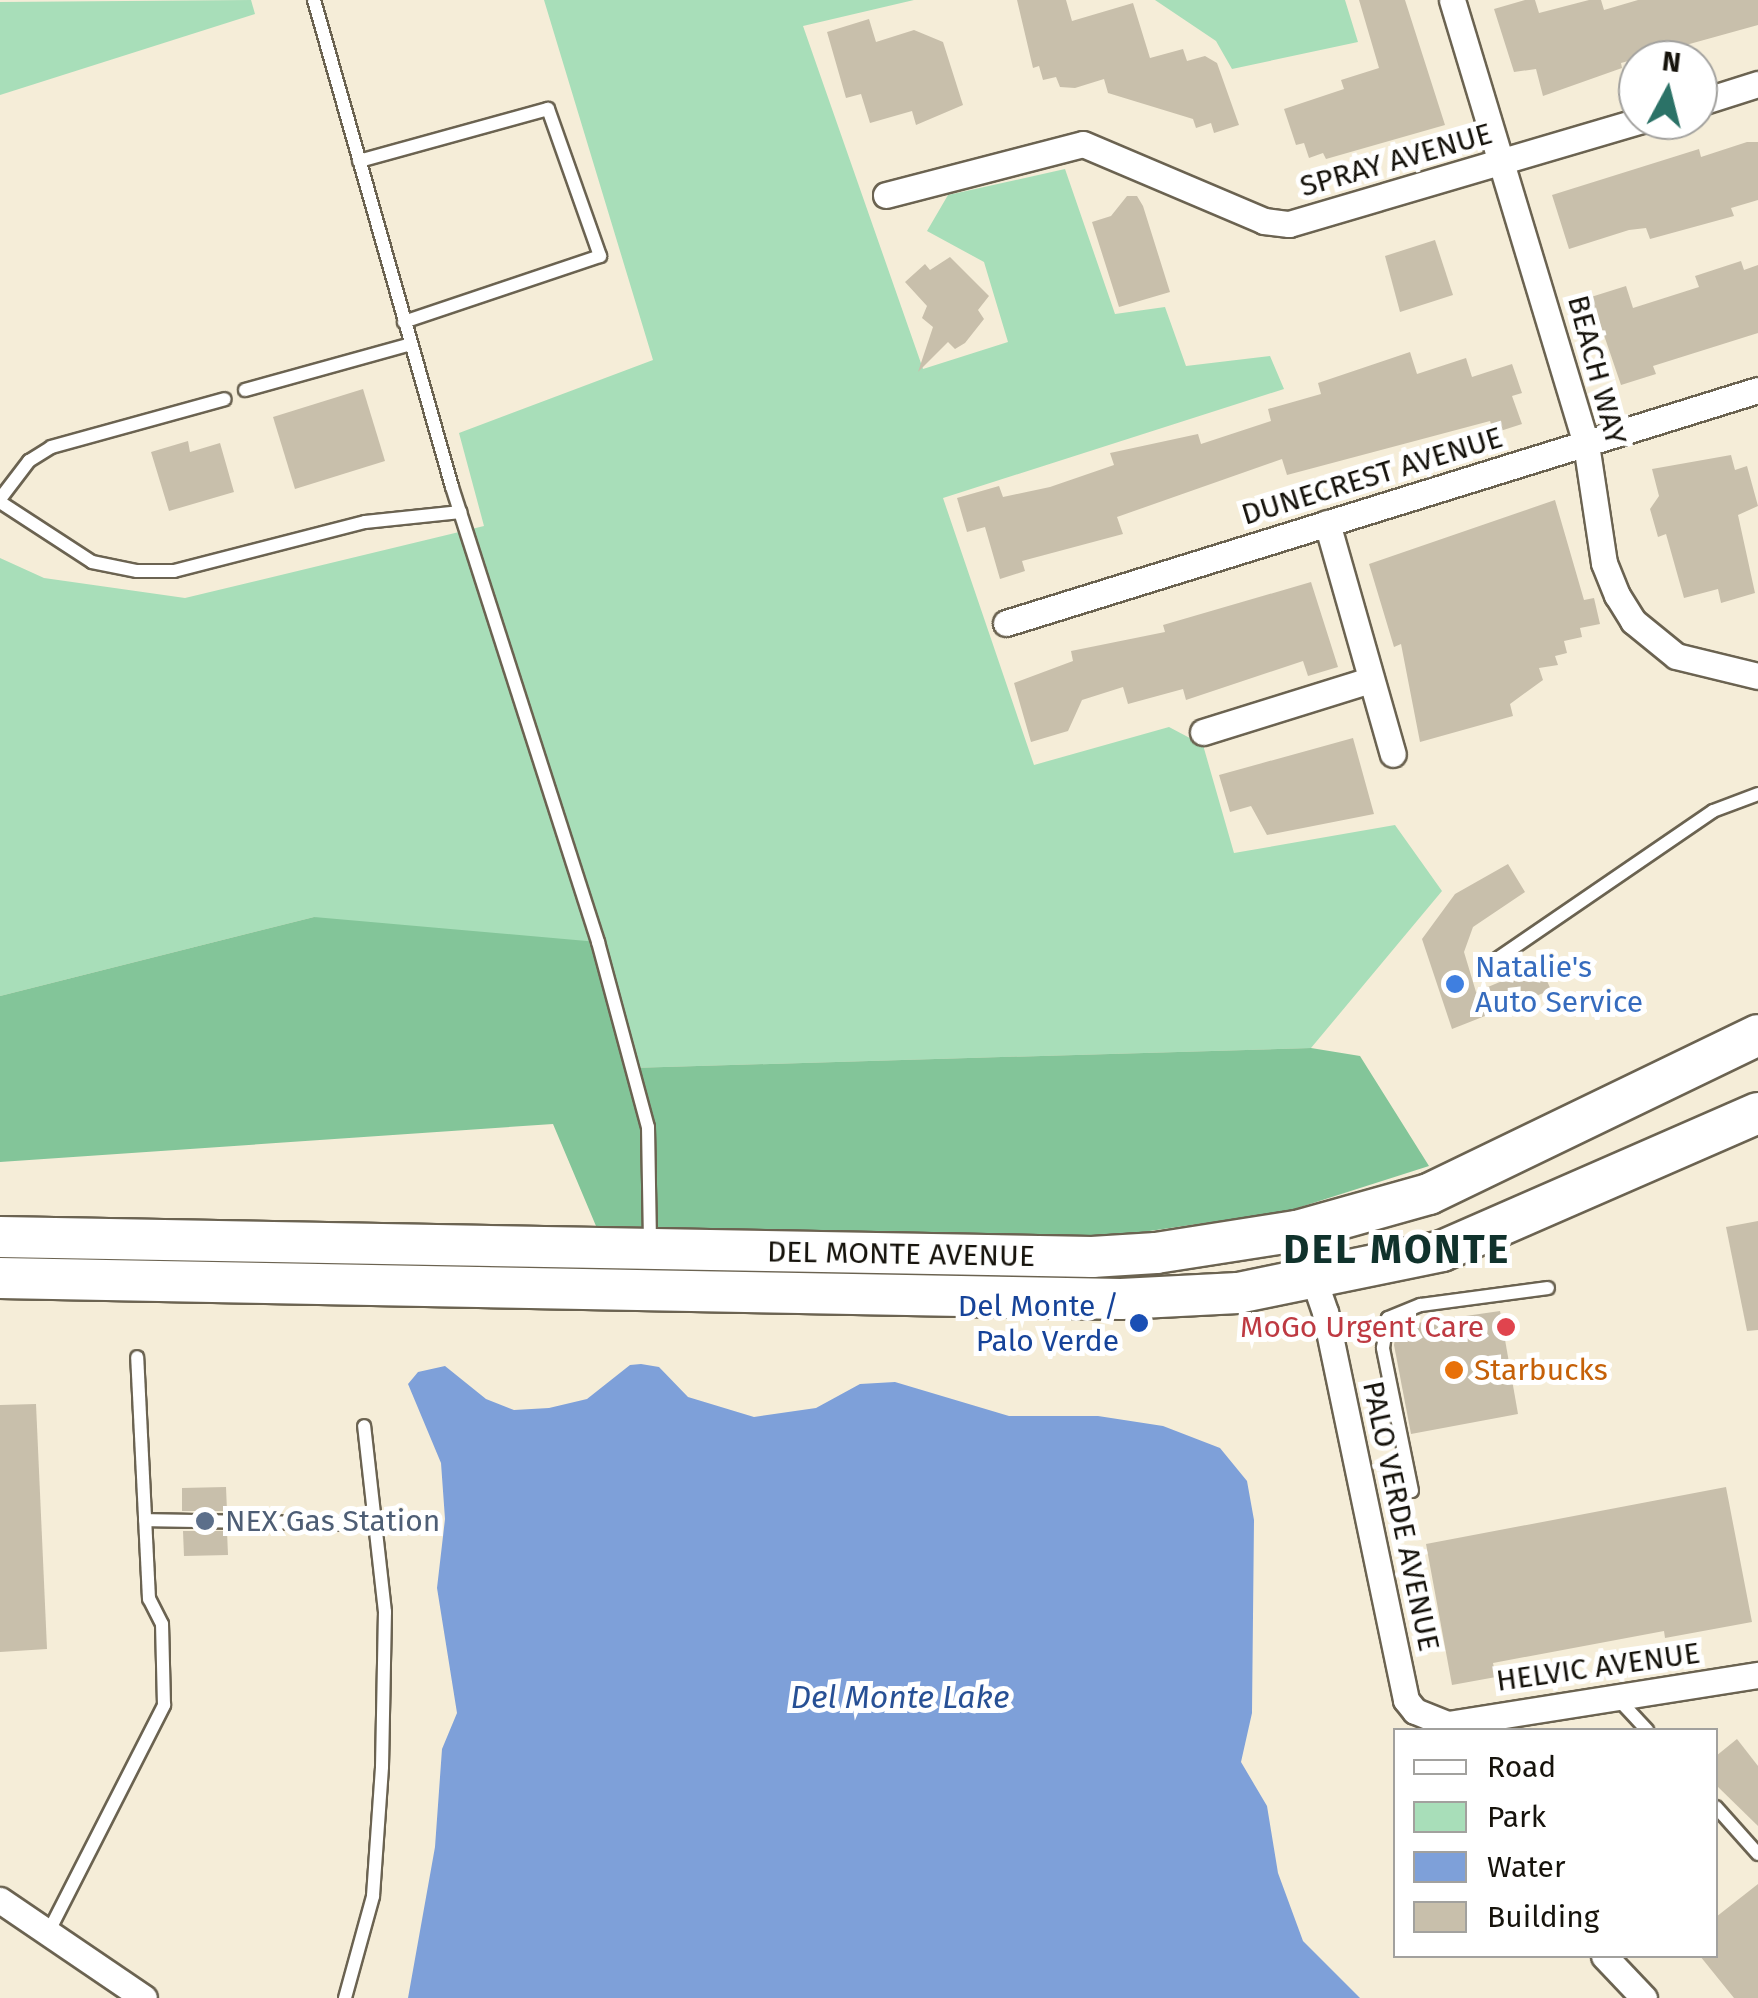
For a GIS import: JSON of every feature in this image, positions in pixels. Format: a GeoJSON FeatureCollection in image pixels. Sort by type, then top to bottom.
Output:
{"type":"FeatureCollection","features":[{"type":"Feature","properties":{"kind":"main road","name":"DEL MONTE AVENUE"},"geometry":{"type":"LineString","coordinates":[[0,1237],[1092,1258],[1297,1231],[1429,1194],[1758,1035]]}},
{"type":"Feature","properties":{"kind":"main road","name":"DEL MONTE AVENUE"},"geometry":{"type":"LineString","coordinates":[[0,1278],[1120,1299],[1238,1294],[1442,1251],[1758,1114]]}},
{"type":"Feature","properties":{"kind":"street","name":"BEACH WAY"},"geometry":{"type":"LineString","coordinates":[[1452,0],[1505,162],[1586,444],[1604,563],[1633,621],[1654,641],[1702,667],[1758,676]]}},
{"type":"Feature","properties":{"kind":"street"},"geometry":{"type":"LineString","coordinates":[[1718,96],[1758,84]]}},
{"type":"Feature","properties":{"kind":"street","name":"SPRAY AVENUE"},"geometry":{"type":"LineString","coordinates":[[886,195],[1083,144],[1264,221],[1289,224],[1618,127]]}},
{"type":"Feature","properties":{"kind":"street","name":"DUNECREST AVENUE"},"geometry":{"type":"LineString","coordinates":[[1006,623],[1758,390]]}},
{"type":"Feature","properties":{"kind":"street"},"geometry":{"type":"LineString","coordinates":[[1327,524],[1393,754]]}},
{"type":"Feature","properties":{"kind":"street"},"geometry":{"type":"LineString","coordinates":[[1203,732],[1370,680]]}},
{"type":"Feature","properties":{"kind":"street","name":"PALO VERDE AVENUE"},"geometry":{"type":"LineString","coordinates":[[1297,1231],[1326,1312],[1406,1700],[1423,1718],[1449,1727]]}},
{"type":"Feature","properties":{"kind":"street","name":"HELVIC AVENUE"},"geometry":{"type":"LineString","coordinates":[[1449,1727],[1758,1676]]}},
{"type":"Feature","properties":{"kind":"street"},"geometry":{"type":"LineString","coordinates":[[0,1900],[144,1998]]}},
{"type":"Feature","properties":{"kind":"street"},"geometry":{"type":"LineString","coordinates":[[1606,1958],[1644,1998]]}},
{"type":"Feature","properties":{"kind":"lane"},"geometry":{"type":"LineString","coordinates":[[314,0],[460,512],[598,942],[648,1127],[650,1250]]}},
{"type":"Feature","properties":{"kind":"lane"},"geometry":{"type":"LineString","coordinates":[[359,161],[548,108],[600,256],[404,322]]}},
{"type":"Feature","properties":{"kind":"lane"},"geometry":{"type":"LineString","coordinates":[[244,390],[411,344]]}},
{"type":"Feature","properties":{"kind":"lane"},"geometry":{"type":"LineString","coordinates":[[225,399],[50,447],[30,461],[0,500],[92,562],[137,571],[174,571],[365,522],[460,512]]}},
{"type":"Feature","properties":{"kind":"lane"},"geometry":{"type":"LineString","coordinates":[[1497,959],[1713,810],[1758,794]]}},
{"type":"Feature","properties":{"kind":"lane"},"geometry":{"type":"LineString","coordinates":[[1412,1490],[1384,1348],[1388,1318],[1420,1305],[1548,1288]]}},
{"type":"Feature","properties":{"kind":"lane"},"geometry":{"type":"LineString","coordinates":[[50,1931],[164,1705],[162,1624],[149,1599],[137,1358]]}},
{"type":"Feature","properties":{"kind":"lane"},"geometry":{"type":"LineString","coordinates":[[345,1998],[374,1896],[380,1809],[384,1612],[364,1426]]}},
{"type":"Feature","properties":{"kind":"lane"},"geometry":{"type":"LineString","coordinates":[[145,1520],[377,1524]]}},
{"type":"Feature","properties":{"kind":"lane"},"geometry":{"type":"LineString","coordinates":[[1620,1701],[1645,1728]]}},
{"type":"Feature","properties":{"kind":"lane"},"geometry":{"type":"LineString","coordinates":[[1718,1809],[1758,1854]]}},
{"type":"Feature","properties":{"kind":"green space"},"geometry":{"type":"Polygon","coordinates":[[[251,0],[255,14],[0,95],[0,2],[251,0]]]}},
{"type":"Feature","properties":{"kind":"green space"},"geometry":{"type":"Polygon","coordinates":[[[544,0],[914,0],[803,26],[923,369],[1008,342],[984,262],[927,231],[948,195],[1065,169],[1115,314],[1165,307],[1186,366],[1270,356],[1284,389],[943,498],[1034,765],[1169,727],[1203,745],[1234,853],[1395,825],[1442,891],[1311,1048],[631,1068],[314,917],[0,996],[0,558],[44,578],[185,598],[484,526],[459,433],[653,360],[544,0]]]}},
{"type":"Feature","properties":{"kind":"green space"},"geometry":{"type":"Polygon","coordinates":[[[1155,0],[1345,0],[1358,42],[1232,69],[1216,41],[1155,0]]]}},
{"type":"Feature","properties":{"kind":"green space"},"geometry":{"type":"Polygon","coordinates":[[[314,917],[598,942],[631,1068],[1311,1048],[1360,1056],[1429,1166],[1288,1211],[1108,1237],[596,1226],[553,1124],[0,1162],[0,996],[314,917]]]}},
{"type":"Feature","properties":{"kind":"water","name":"Del Monte Lake"},"geometry":{"type":"Polygon","coordinates":[[[630,1365],[659,1367],[688,1397],[754,1417],[816,1408],[860,1384],[895,1382],[1009,1416],[1098,1416],[1163,1426],[1220,1448],[1247,1481],[1254,1520],[1252,1713],[1241,1762],[1267,1806],[1278,1873],[1303,1941],[1360,1998],[408,1998],[435,1847],[442,1749],[457,1713],[437,1588],[445,1519],[441,1463],[408,1384],[418,1372],[445,1366],[486,1399],[514,1410],[549,1408],[587,1399],[630,1365]]]}},
{"type":"Feature","properties":{"kind":"building"},"geometry":{"type":"Polygon","coordinates":[[[1017,0],[1066,0],[1072,21],[1133,3],[1150,58],[1183,49],[1187,61],[1205,56],[1217,63],[1239,125],[1214,133],[1211,123],[1196,128],[1193,119],[1108,93],[1104,79],[1075,88],[1060,87],[1056,77],[1043,80],[1039,66],[1033,68],[1017,0]]]}},
{"type":"Feature","properties":{"kind":"building"},"geometry":{"type":"Polygon","coordinates":[[[1359,0],[1405,0],[1445,125],[1326,159],[1323,153],[1309,158],[1304,143],[1296,145],[1284,109],[1344,89],[1341,80],[1379,68],[1359,0]]]}},
{"type":"Feature","properties":{"kind":"building"},"geometry":{"type":"Polygon","coordinates":[[[1525,0],[1535,0],[1539,13],[1589,0],[1601,0],[1604,10],[1638,0],[1758,0],[1758,25],[1704,40],[1618,40],[1618,69],[1543,96],[1536,69],[1514,72],[1494,9],[1525,0]]]}},
{"type":"Feature","properties":{"kind":"building"},"geometry":{"type":"Polygon","coordinates":[[[869,19],[876,42],[914,30],[943,42],[963,105],[916,125],[912,111],[870,123],[861,94],[846,98],[827,32],[869,19]]]}},
{"type":"Feature","properties":{"kind":"building"},"geometry":{"type":"Polygon","coordinates":[[[1758,142],[1758,200],[1731,208],[1734,216],[1650,239],[1646,228],[1629,230],[1569,249],[1552,195],[1699,149],[1701,157],[1758,142]]]}},
{"type":"Feature","properties":{"kind":"building"},"geometry":{"type":"Polygon","coordinates":[[[1127,196],[1137,196],[1143,206],[1170,292],[1119,307],[1092,222],[1111,216],[1127,196]]]}},
{"type":"Feature","properties":{"kind":"building"},"geometry":{"type":"Polygon","coordinates":[[[1435,240],[1453,295],[1400,312],[1385,256],[1435,240]]]}},
{"type":"Feature","properties":{"kind":"building"},"geometry":{"type":"Polygon","coordinates":[[[950,257],[989,296],[978,310],[984,319],[965,343],[955,349],[948,342],[918,372],[933,327],[922,318],[927,306],[905,282],[925,264],[930,270],[950,257]]]}},
{"type":"Feature","properties":{"kind":"building"},"geometry":{"type":"Polygon","coordinates":[[[1741,261],[1744,270],[1758,265],[1758,333],[1653,366],[1656,374],[1621,385],[1591,297],[1626,286],[1633,308],[1699,287],[1695,276],[1741,261]]]}},
{"type":"Feature","properties":{"kind":"building"},"geometry":{"type":"Polygon","coordinates":[[[1410,352],[1417,374],[1466,358],[1472,377],[1512,364],[1522,393],[1512,396],[1522,424],[1494,433],[1490,421],[1287,475],[1282,459],[1117,517],[1123,534],[1022,561],[1025,571],[1000,579],[985,527],[967,532],[957,498],[999,486],[1003,497],[1050,487],[1114,465],[1110,453],[1198,434],[1201,444],[1271,421],[1268,409],[1321,394],[1318,383],[1410,352]]]}},
{"type":"Feature","properties":{"kind":"building"},"geometry":{"type":"Polygon","coordinates":[[[363,389],[385,461],[295,489],[273,417],[363,389]]]}},
{"type":"Feature","properties":{"kind":"building"},"geometry":{"type":"Polygon","coordinates":[[[188,441],[190,452],[220,443],[234,492],[169,511],[151,452],[188,441]]]}},
{"type":"Feature","properties":{"kind":"building"},"geometry":{"type":"Polygon","coordinates":[[[1731,455],[1735,470],[1747,466],[1758,506],[1738,515],[1755,593],[1721,603],[1718,589],[1684,598],[1666,534],[1658,537],[1650,509],[1659,496],[1652,469],[1731,455]]]}},
{"type":"Feature","properties":{"kind":"building"},"geometry":{"type":"Polygon","coordinates":[[[1555,500],[1584,600],[1594,598],[1600,624],[1580,628],[1582,637],[1564,641],[1567,653],[1555,656],[1558,665],[1539,668],[1543,680],[1510,704],[1513,716],[1420,742],[1401,644],[1394,647],[1369,564],[1555,500]]]}},
{"type":"Feature","properties":{"kind":"building"},"geometry":{"type":"Polygon","coordinates":[[[1311,582],[1338,667],[1308,676],[1303,661],[1186,700],[1183,689],[1128,704],[1123,687],[1082,700],[1068,731],[1031,742],[1014,683],[1073,661],[1071,651],[1165,632],[1163,625],[1311,582]]]}},
{"type":"Feature","properties":{"kind":"building"},"geometry":{"type":"Polygon","coordinates":[[[1353,738],[1374,814],[1267,835],[1251,806],[1230,812],[1219,775],[1353,738]]]}},
{"type":"Feature","properties":{"kind":"building"},"geometry":{"type":"Polygon","coordinates":[[[1508,864],[1525,892],[1473,927],[1464,952],[1476,992],[1540,965],[1551,990],[1452,1029],[1422,939],[1455,894],[1508,864]]]}},
{"type":"Feature","properties":{"kind":"building"},"geometry":{"type":"Polygon","coordinates":[[[1758,1221],[1758,1330],[1747,1331],[1726,1227],[1758,1221]]]}},
{"type":"Feature","properties":{"kind":"building","name":"Starbucks"},"geometry":{"type":"Polygon","coordinates":[[[1500,1311],[1518,1414],[1411,1434],[1394,1345],[1397,1326],[1500,1311]]]}},
{"type":"Feature","properties":{"kind":"building"},"geometry":{"type":"Polygon","coordinates":[[[36,1404],[47,1649],[0,1652],[0,1405],[36,1404]]]}},
{"type":"Feature","properties":{"kind":"building"},"geometry":{"type":"Polygon","coordinates":[[[226,1487],[227,1511],[182,1511],[182,1488],[226,1487]]]}},
{"type":"Feature","properties":{"kind":"building"},"geometry":{"type":"Polygon","coordinates":[[[1726,1487],[1752,1622],[1665,1638],[1664,1631],[1493,1663],[1496,1677],[1452,1685],[1426,1544],[1726,1487]]]}},
{"type":"Feature","properties":{"kind":"building"},"geometry":{"type":"Polygon","coordinates":[[[183,1531],[227,1531],[228,1555],[184,1556],[183,1531]]]}},
{"type":"Feature","properties":{"kind":"building"},"geometry":{"type":"Polygon","coordinates":[[[1737,1739],[1758,1766],[1758,1826],[1718,1787],[1718,1754],[1737,1739]]]}},
{"type":"Feature","properties":{"kind":"building"},"geometry":{"type":"Polygon","coordinates":[[[1758,1884],[1758,1998],[1734,1998],[1702,1958],[1718,1958],[1718,1915],[1758,1884]]]}},
{"type":"Feature","properties":{"kind":"place","name":"Natalie's Auto Service"},"geometry":{"type":"Point","coordinates":[1455,984]}},
{"type":"Feature","properties":{"kind":"place","name":"Del Monte / Palo Verde"},"geometry":{"type":"Point","coordinates":[1139,1323]}},
{"type":"Feature","properties":{"kind":"place","name":"MoGo Urgent Care"},"geometry":{"type":"Point","coordinates":[1506,1327]}},
{"type":"Feature","properties":{"kind":"place","name":"Starbucks"},"geometry":{"type":"Point","coordinates":[1454,1370]}},
{"type":"Feature","properties":{"kind":"place","name":"NEX Gas Station"},"geometry":{"type":"Point","coordinates":[205,1521]}},
{"type":"Feature","properties":{"kind":"district","name":"DEL MONTE"},"geometry":{"type":"Point","coordinates":[1397,1250]}}]}
